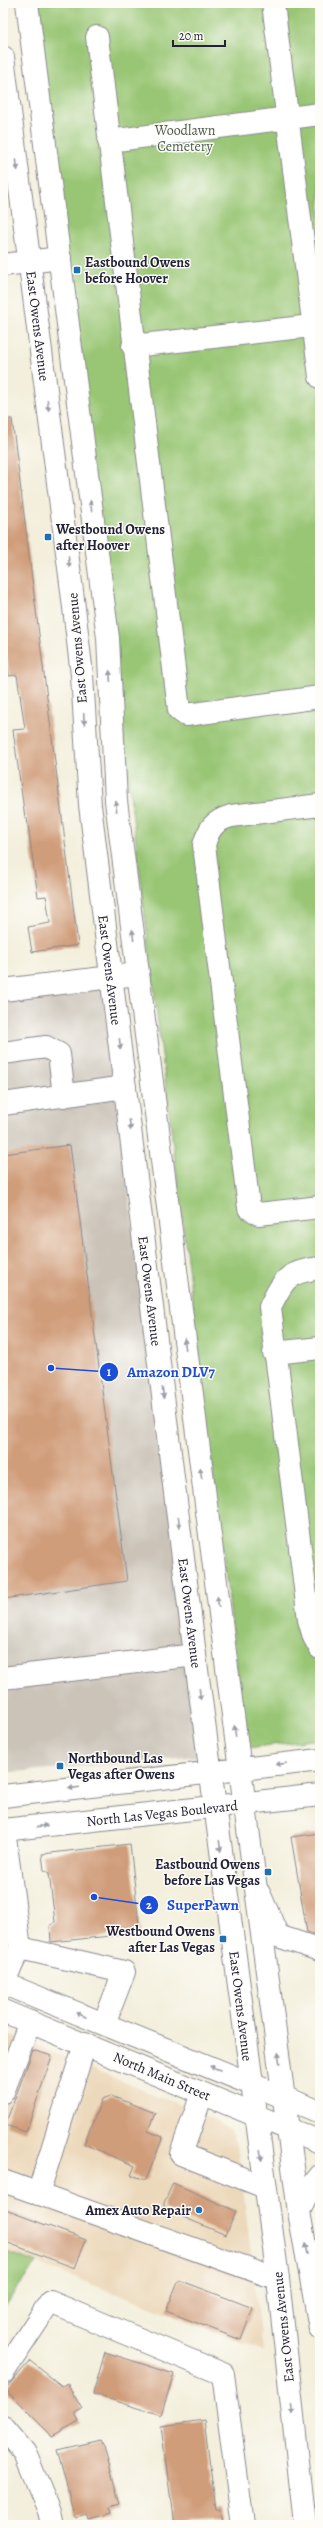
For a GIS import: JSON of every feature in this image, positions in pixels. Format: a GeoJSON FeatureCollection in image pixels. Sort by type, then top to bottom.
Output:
{"type":"FeatureCollection","features":[{"type":"Feature","properties":{"kind":"main road","name":"East Owens Avenue"},"geometry":{"type":"LineString","coordinates":[[27,3],[108,638],[116,801],[137,974],[299,2212],[320,2328]]}},
{"type":"Feature","properties":{"kind":"main road"},"geometry":{"type":"LineString","coordinates":[[272,3],[316,326],[320,377]]}},
{"type":"Feature","properties":{"kind":"main road"},"geometry":{"type":"LineString","coordinates":[[97,37],[133,346],[179,710],[186,715],[320,697]]}},
{"type":"Feature","properties":{"kind":"main road","name":"East Owens Avenue"},"geometry":{"type":"LineString","coordinates":[[3,57],[82,674],[90,805],[195,1655],[278,2279],[305,2525]]}},
{"type":"Feature","properties":{"kind":"main road"},"geometry":{"type":"LineString","coordinates":[[109,141],[320,114]]}},
{"type":"Feature","properties":{"kind":"main road"},"geometry":{"type":"LineString","coordinates":[[3,265],[60,258]]}},
{"type":"Feature","properties":{"kind":"main road"},"geometry":{"type":"LineString","coordinates":[[133,346],[316,326]]}},
{"type":"Feature","properties":{"kind":"main road"},"geometry":{"type":"LineString","coordinates":[[320,805],[231,816],[219,820],[209,828],[204,845],[249,1208],[259,1214],[320,1207]]}},
{"type":"Feature","properties":{"kind":"main road"},"geometry":{"type":"LineString","coordinates":[[3,990],[137,974]]}},
{"type":"Feature","properties":{"kind":"main road"},"geometry":{"type":"LineString","coordinates":[[3,1053],[46,1047],[59,1054],[64,1096]]}},
{"type":"Feature","properties":{"kind":"main road"},"geometry":{"type":"LineString","coordinates":[[3,1104],[125,1087]]}},
{"type":"Feature","properties":{"kind":"main road"},"geometry":{"type":"LineString","coordinates":[[320,1268],[297,1271],[286,1279],[277,1291],[270,1306],[274,1353],[309,1620],[314,1637],[320,1648]]}},
{"type":"Feature","properties":{"kind":"main road"},"geometry":{"type":"LineString","coordinates":[[274,1353],[320,1348]]}},
{"type":"Feature","properties":{"kind":"main road"},"geometry":{"type":"LineString","coordinates":[[3,1678],[195,1655]]}},
{"type":"Feature","properties":{"kind":"main road"},"geometry":{"type":"LineString","coordinates":[[3,1796],[320,1760]]}},
{"type":"Feature","properties":{"kind":"main road","name":"North Las Vegas Boulevard"},"geometry":{"type":"LineString","coordinates":[[4,1830],[320,1795]]}},
{"type":"Feature","properties":{"kind":"main road"},"geometry":{"type":"LineString","coordinates":[[3,1983],[20,1948],[4,1830]]}},
{"type":"Feature","properties":{"kind":"main road"},"geometry":{"type":"LineString","coordinates":[[257,1887],[278,1936],[320,1950]]}},
{"type":"Feature","properties":{"kind":"main road"},"geometry":{"type":"LineString","coordinates":[[20,1948],[124,1972],[104,2024]]}},
{"type":"Feature","properties":{"kind":"main road","name":"North Main Street"},"geometry":{"type":"LineString","coordinates":[[3,1983],[320,2112]]}},
{"type":"Feature","properties":{"kind":"main road","name":"North Main Street"},"geometry":{"type":"LineString","coordinates":[[3,2011],[320,2142]]}},
{"type":"Feature","properties":{"kind":"main road"},"geometry":{"type":"LineString","coordinates":[[3,2092],[30,2022]]}},
{"type":"Feature","properties":{"kind":"main road"},"geometry":{"type":"LineString","coordinates":[[38,2194],[85,2044]]}},
{"type":"Feature","properties":{"kind":"main road"},"geometry":{"type":"LineString","coordinates":[[202,2094],[181,2154],[265,2187]]}},
{"type":"Feature","properties":{"kind":"main road"},"geometry":{"type":"LineString","coordinates":[[299,2212],[307,2193],[320,2176]]}},
{"type":"Feature","properties":{"kind":"main road"},"geometry":{"type":"LineString","coordinates":[[3,2181],[278,2279]]}},
{"type":"Feature","properties":{"kind":"main road"},"geometry":{"type":"LineString","coordinates":[[3,2373],[50,2302],[223,2374],[243,2525]]}},
{"type":"Feature","properties":{"kind":"main road"},"geometry":{"type":"LineString","coordinates":[[3,2427],[25,2453],[49,2511],[52,2525]]}},
{"type":"Feature","properties":{"kind":"shaded area"},"geometry":{"type":"Polygon","coordinates":[[[102,986],[201,1756],[3,1773],[3,1001],[102,986]]]}},
{"type":"Feature","properties":{"kind":"shaded area"},"geometry":{"type":"Polygon","coordinates":[[[3,2032],[218,2121],[231,2131],[237,2148],[240,2164],[263,2351],[3,2250],[3,2032]]]}},
{"type":"Feature","properties":{"kind":"green space","name":"Woodlawn Cemetery"},"geometry":{"type":"Polygon","coordinates":[[[33,3],[320,3],[320,1739],[247,1748],[33,3]]]}},
{"type":"Feature","properties":{"kind":"green space"},"geometry":{"type":"Polygon","coordinates":[[[3,2250],[36,2263],[3,2308],[3,2250]]]}},
{"type":"Feature","properties":{"kind":"building"},"geometry":{"type":"Polygon","coordinates":[[[3,419],[12,419],[78,945],[32,952],[28,927],[50,923],[46,896],[38,897],[27,818],[25,818],[13,730],[25,729],[17,675],[9,676],[3,625],[3,419]]]}},
{"type":"Feature","properties":{"kind":"building"},"geometry":{"type":"Polygon","coordinates":[[[70,1145],[127,1581],[3,1599],[3,1154],[70,1145]]]}},
{"type":"Feature","properties":{"kind":"building"},"geometry":{"type":"Polygon","coordinates":[[[320,1833],[320,1936],[307,1932],[291,1837],[320,1833]]]}},
{"type":"Feature","properties":{"kind":"building"},"geometry":{"type":"Polygon","coordinates":[[[130,1844],[140,1933],[51,1942],[50,1926],[55,1922],[49,1873],[44,1870],[42,1854],[130,1844]]]}},
{"type":"Feature","properties":{"kind":"building"},"geometry":{"type":"Polygon","coordinates":[[[33,2050],[52,2056],[26,2132],[5,2125],[33,2050]]]}},
{"type":"Feature","properties":{"kind":"building"},"geometry":{"type":"Polygon","coordinates":[[[111,2096],[155,2113],[148,2131],[163,2137],[146,2180],[131,2175],[135,2166],[84,2144],[102,2099],[111,2096]]]}},
{"type":"Feature","properties":{"kind":"building","name":"Amex Auto Repair"},"geometry":{"type":"Polygon","coordinates":[[[173,2183],[236,2211],[226,2235],[164,2209],[164,2203],[173,2183]]]}},
{"type":"Feature","properties":{"kind":"building"},"geometry":{"type":"Polygon","coordinates":[[[3,2209],[86,2240],[75,2268],[3,2241],[3,2209]]]}},
{"type":"Feature","properties":{"kind":"building"},"geometry":{"type":"Polygon","coordinates":[[[179,2280],[253,2308],[241,2340],[166,2311],[179,2280]]]}},
{"type":"Feature","properties":{"kind":"building"},"geometry":{"type":"Polygon","coordinates":[[[105,2352],[174,2374],[161,2415],[93,2394],[105,2352]]]}},
{"type":"Feature","properties":{"kind":"building"},"geometry":{"type":"Polygon","coordinates":[[[30,2361],[62,2386],[67,2383],[82,2409],[75,2413],[79,2421],[52,2436],[5,2389],[30,2361]]]}},
{"type":"Feature","properties":{"kind":"building"},"geometry":{"type":"Polygon","coordinates":[[[204,2420],[216,2510],[221,2509],[223,2523],[174,2525],[161,2426],[204,2420]]]}},
{"type":"Feature","properties":{"kind":"building"},"geometry":{"type":"Polygon","coordinates":[[[100,2440],[104,2446],[120,2505],[109,2508],[111,2514],[89,2520],[87,2514],[75,2517],[57,2450],[100,2440]]]}},
{"type":"Feature","properties":{"kind":"place","name":"Eastbound Owens before Hoover"},"geometry":{"type":"Point","coordinates":[77,270]}},
{"type":"Feature","properties":{"kind":"place","name":"Westbound Owens after Hoover"},"geometry":{"type":"Point","coordinates":[48,537]}},
{"type":"Feature","properties":{"kind":"place","name":"Amazon DLV7"},"geometry":{"type":"Point","coordinates":[51,1368]}},
{"type":"Feature","properties":{"kind":"place","name":"Northbound Las Vegas after Owens"},"geometry":{"type":"Point","coordinates":[60,1766]}},
{"type":"Feature","properties":{"kind":"place","name":"Eastbound Owens before Las Vegas"},"geometry":{"type":"Point","coordinates":[268,1872]}},
{"type":"Feature","properties":{"kind":"place","name":"SuperPawn"},"geometry":{"type":"Point","coordinates":[94,1897]}},
{"type":"Feature","properties":{"kind":"place","name":"Westbound Owens after Las Vegas"},"geometry":{"type":"Point","coordinates":[223,1939]}},
{"type":"Feature","properties":{"kind":"place","name":"Amex Auto Repair"},"geometry":{"type":"Point","coordinates":[199,2210]}}]}
